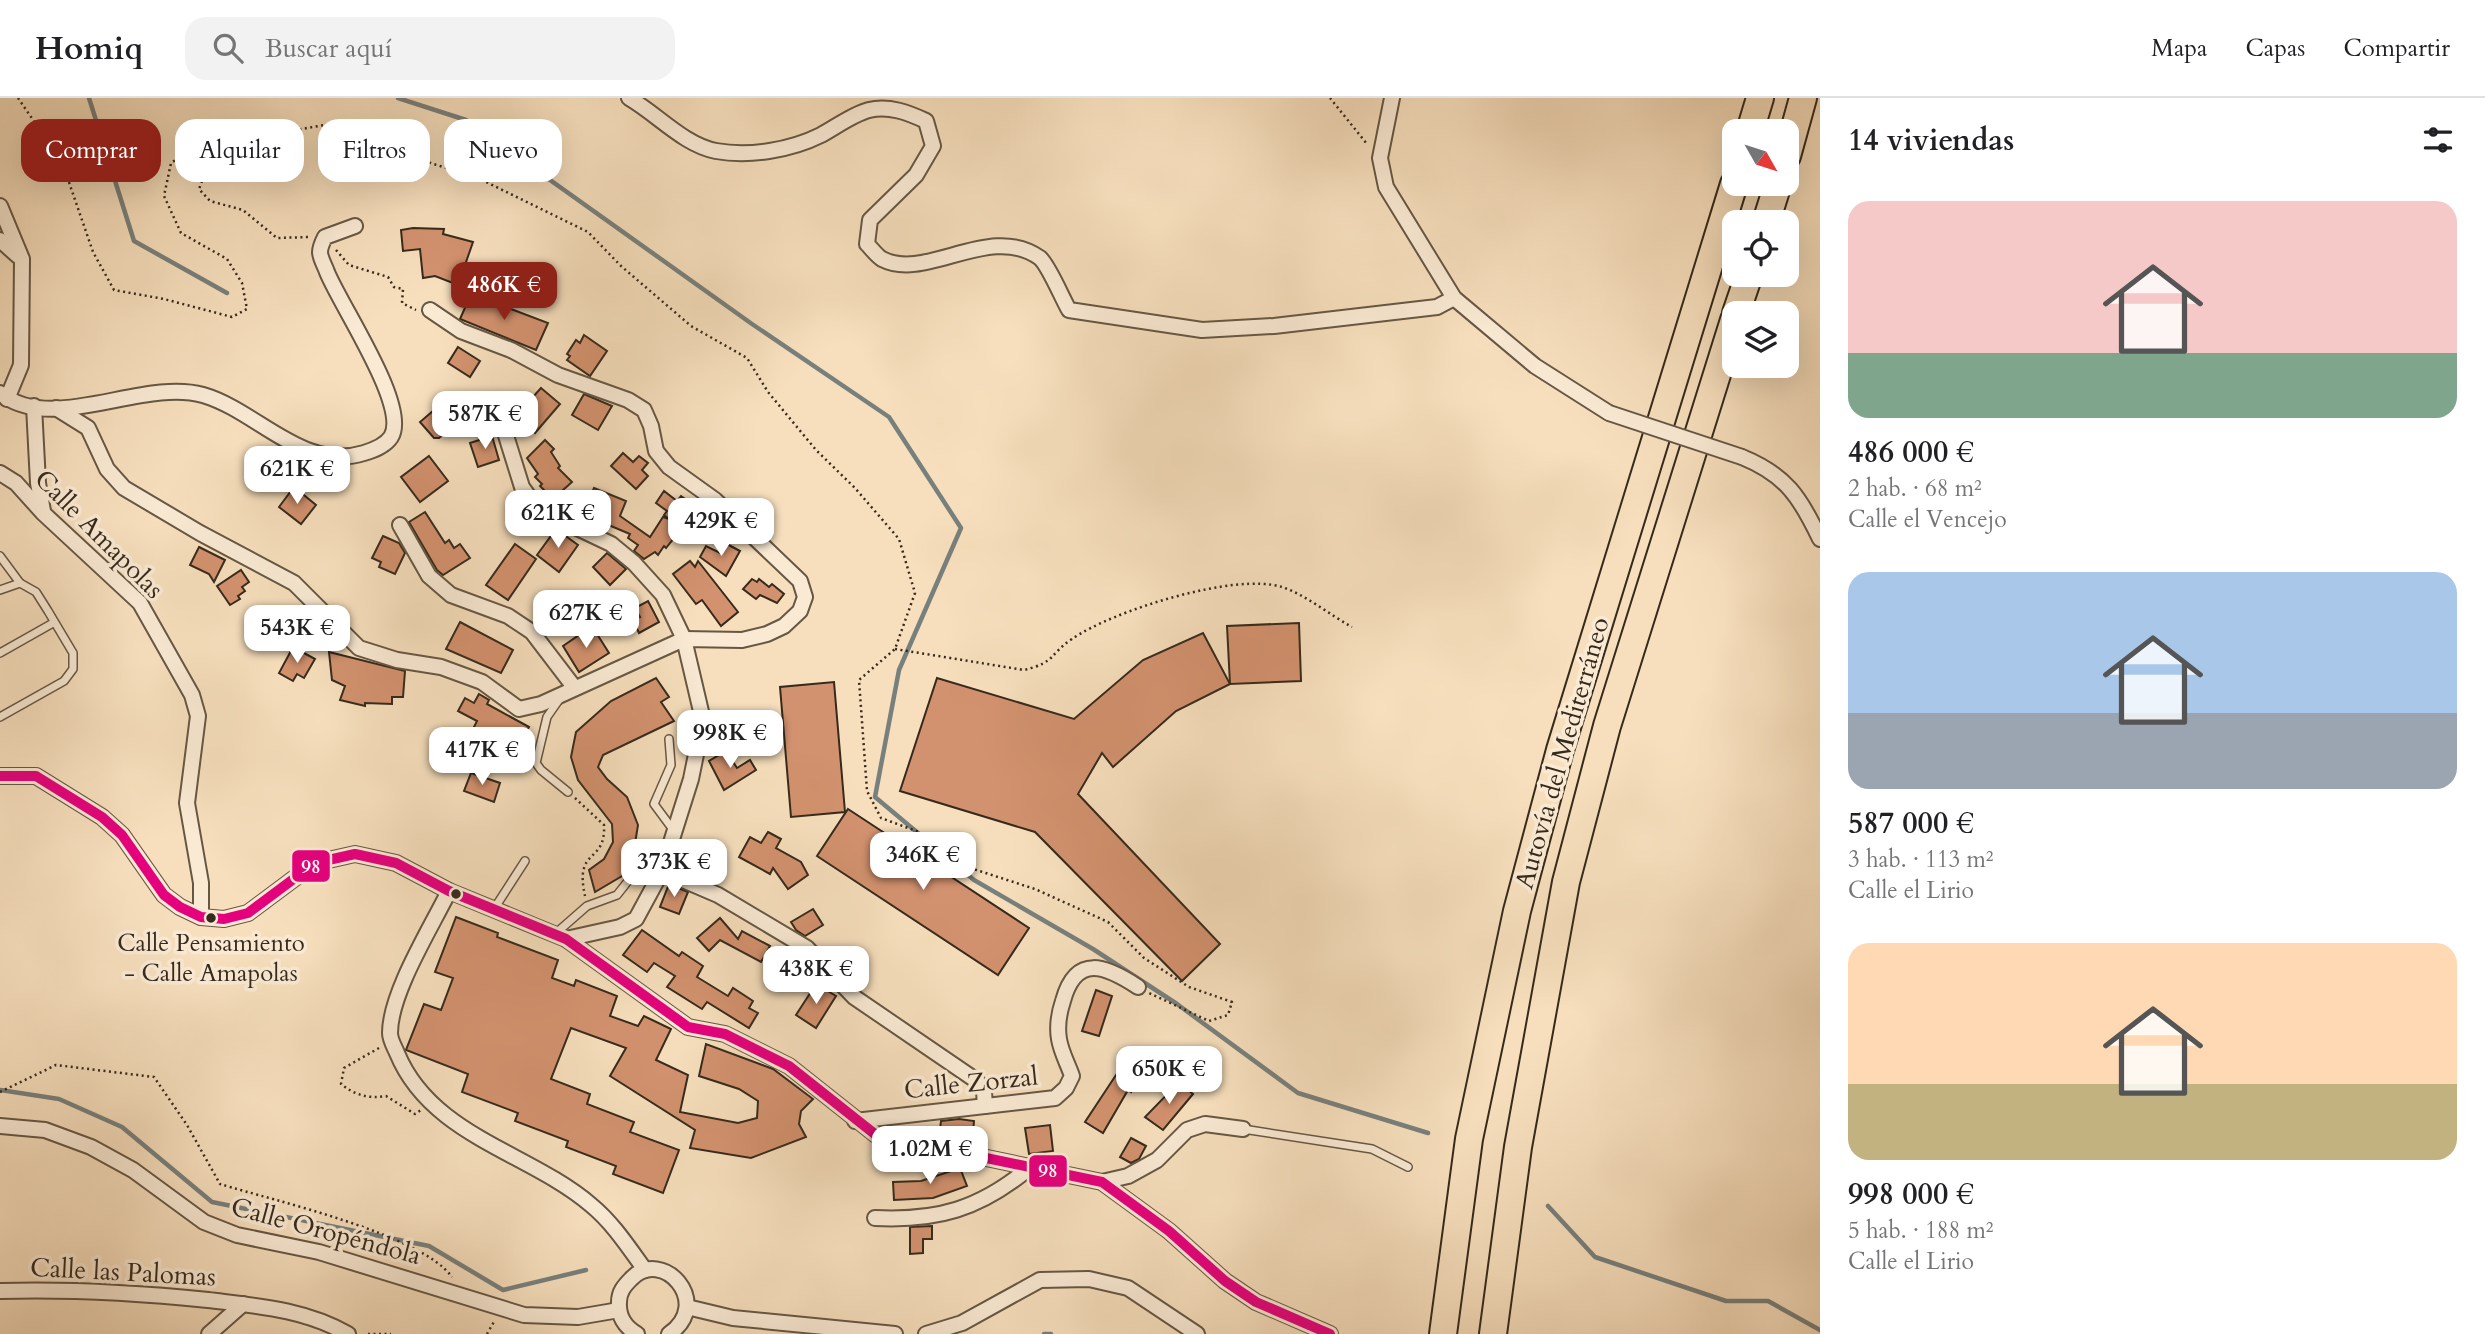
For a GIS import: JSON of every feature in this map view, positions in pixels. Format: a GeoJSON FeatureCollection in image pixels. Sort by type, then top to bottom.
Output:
{"type":"FeatureCollection","features":[{"type":"Feature","properties":{"kind":"highway"},"geometry":{"type":"LineString","coordinates":[[1754,119],[1760,98]]}},
{"type":"Feature","properties":{"kind":"highway"},"geometry":{"type":"LineString","coordinates":[[1797,119],[1803,98]]}},
{"type":"Feature","properties":{"kind":"highway","name":"Autovía del Mediterráneo"},"geometry":{"type":"LineString","coordinates":[[1443,1334],[1469,1139],[1517,911],[1560,750],[1730,196]]}},
{"type":"Feature","properties":{"kind":"highway","name":"Autovía del Mediterráneo"},"geometry":{"type":"LineString","coordinates":[[1493,1334],[1518,1147],[1566,882],[1607,726],[1722,358]]}},
{"type":"Feature","properties":{"kind":"street"},"geometry":{"type":"LineString","coordinates":[[629,98],[696,144],[714,150],[743,153],[771,151],[816,137],[870,110],[903,110],[926,121],[933,146],[916,175],[870,220],[867,244],[883,259],[907,263],[942,259],[982,247],[1010,245],[1041,259],[1069,310],[1202,330],[1274,326],[1437,307],[1454,298]]}},
{"type":"Feature","properties":{"kind":"street"},"geometry":{"type":"LineString","coordinates":[[1392,98],[1380,170],[1386,187],[1454,298],[1535,366],[1609,412],[1765,466],[1785,481],[1804,506],[1820,539]]}},
{"type":"Feature","properties":{"kind":"street"},"geometry":{"type":"LineString","coordinates":[[0,206],[22,259],[21,365],[4,396],[34,406],[56,408],[182,391],[223,403],[288,442],[313,452],[346,456],[377,449],[389,440],[395,428],[394,413],[379,372],[333,287],[320,253],[325,237],[355,226]]}},
{"type":"Feature","properties":{"kind":"street"},"geometry":{"type":"LineString","coordinates":[[0,240],[22,259]]}},
{"type":"Feature","properties":{"kind":"street"},"geometry":{"type":"LineString","coordinates":[[56,408],[88,428],[107,469],[124,488],[200,533],[295,583],[359,648],[397,660],[442,667],[482,682],[519,709],[541,704],[684,639],[742,640],[768,634],[784,626],[800,611],[805,597],[800,582],[715,500],[669,467],[656,451],[651,426],[644,410],[628,400],[558,375],[510,350],[461,331],[430,310]]}},
{"type":"Feature","properties":{"kind":"street"},"geometry":{"type":"LineString","coordinates":[[34,406],[38,483],[43,513]]}},
{"type":"Feature","properties":{"kind":"street"},"geometry":{"type":"LineString","coordinates":[[499,413],[522,487],[532,500],[550,515],[611,544],[635,563],[663,595],[684,639],[703,720],[691,779],[662,871],[636,919],[620,927],[560,937]]}},
{"type":"Feature","properties":{"kind":"street","name":"Calle Amapolas"},"geometry":{"type":"LineString","coordinates":[[0,473],[16,483],[43,513],[140,603],[192,695],[198,716],[187,803],[201,883],[201,916]]}},
{"type":"Feature","properties":{"kind":"street"},"geometry":{"type":"LineString","coordinates":[[400,525],[429,576],[452,595],[508,616],[532,632],[569,690]]}},
{"type":"Feature","properties":{"kind":"street"},"geometry":{"type":"LineString","coordinates":[[0,776],[36,776],[102,817],[121,835],[164,895],[180,907],[201,916],[224,919],[248,913],[315,863],[355,854],[396,863],[449,891],[560,937],[688,1027],[725,1034],[789,1066],[855,1121],[877,1135],[1028,1169],[1102,1182],[1128,1176],[1157,1160],[1187,1130],[1205,1124],[1243,1129]]}},
{"type":"Feature","properties":{"kind":"street"},"geometry":{"type":"LineString","coordinates":[[662,871],[718,895],[807,948],[871,1010],[977,1081],[984,1091],[985,1106]]}},
{"type":"Feature","properties":{"kind":"street"},"geometry":{"type":"LineString","coordinates":[[449,891],[401,988],[390,1035],[405,1074],[432,1102],[471,1135],[552,1178],[591,1205],[615,1229],[645,1270]]}},
{"type":"Feature","properties":{"kind":"street","name":"Calle Zorzal"},"geometry":{"type":"LineString","coordinates":[[855,1121],[1055,1098],[1066,1088],[1072,1076],[1059,1039],[1059,1015],[1073,976],[1086,968],[1102,968],[1138,987]]}},
{"type":"Feature","properties":{"kind":"street","name":"Calle Oropéndola"},"geometry":{"type":"LineString","coordinates":[[0,1126],[45,1130],[91,1147],[134,1170],[204,1222],[237,1235],[319,1252],[524,1315],[578,1317],[619,1310]]}},
{"type":"Feature","properties":{"kind":"street"},"geometry":{"type":"LineString","coordinates":[[875,1218],[915,1220],[960,1210],[986,1199],[1028,1169]]}},
{"type":"Feature","properties":{"kind":"street"},"geometry":{"type":"LineString","coordinates":[[1102,1182],[1169,1231],[1225,1281],[1256,1302],[1330,1334]]}},
{"type":"Feature","properties":{"kind":"street"},"geometry":{"type":"LineString","coordinates":[[637,1334],[623,1321],[619,1310],[623,1287],[634,1275],[645,1270],[671,1275],[680,1283],[687,1307],[684,1319],[670,1334]]}},
{"type":"Feature","properties":{"kind":"street"},"geometry":{"type":"LineString","coordinates":[[926,1334],[962,1323],[1040,1280],[1089,1279],[1128,1288],[1197,1334]]}},
{"type":"Feature","properties":{"kind":"street","name":"Calle las Palomas"},"geometry":{"type":"LineString","coordinates":[[0,1291],[103,1291],[243,1304],[304,1314],[348,1334]]}},
{"type":"Feature","properties":{"kind":"street"},"geometry":{"type":"LineString","coordinates":[[209,1334],[243,1304]]}},
{"type":"Feature","properties":{"kind":"street"},"geometry":{"type":"LineString","coordinates":[[687,1307],[733,1318],[894,1334]]}},
{"type":"Feature","properties":{"kind":"lane"},"geometry":{"type":"LineString","coordinates":[[0,556],[20,583],[36,592],[73,653],[73,669],[64,681],[0,717]]}},
{"type":"Feature","properties":{"kind":"lane"},"geometry":{"type":"LineString","coordinates":[[0,590],[20,583]]}},
{"type":"Feature","properties":{"kind":"lane"},"geometry":{"type":"LineString","coordinates":[[0,653],[53,623]]}},
{"type":"Feature","properties":{"kind":"lane"},"geometry":{"type":"LineString","coordinates":[[568,792],[536,763],[547,717],[569,690]]}},
{"type":"Feature","properties":{"kind":"lane"},"geometry":{"type":"LineString","coordinates":[[669,739],[671,765],[654,804],[675,831]]}},
{"type":"Feature","properties":{"kind":"lane"},"geometry":{"type":"LineString","coordinates":[[560,937],[587,906],[617,895],[636,871],[644,845]]}},
{"type":"Feature","properties":{"kind":"lane"},"geometry":{"type":"LineString","coordinates":[[494,909],[525,861]]}},
{"type":"Feature","properties":{"kind":"lane"},"geometry":{"type":"LineString","coordinates":[[1243,1129],[1372,1149],[1408,1167]]}},
{"type":"Feature","properties":{"kind":"path"},"geometry":{"type":"LineString","coordinates":[[18,98],[62,162],[93,252],[114,290],[164,299],[232,317],[247,309],[243,283],[227,259],[181,233],[164,195],[171,163],[175,160]]}},
{"type":"Feature","properties":{"kind":"path"},"geometry":{"type":"LineString","coordinates":[[1330,98],[1380,158]]}},
{"type":"Feature","properties":{"kind":"path"},"geometry":{"type":"LineString","coordinates":[[304,130],[330,124],[409,156],[480,179],[588,232],[621,266],[691,326],[747,358],[768,393],[816,450],[855,488],[899,539],[915,593],[895,649],[859,680],[867,791],[881,818],[919,832],[961,865],[1035,889],[1108,922],[1144,958],[1189,987],[1232,1002],[1228,1015],[1209,1021],[1177,1009],[1138,987]]}},
{"type":"Feature","properties":{"kind":"path"},"geometry":{"type":"LineString","coordinates":[[202,182],[199,189],[210,201],[243,210],[277,238],[325,237],[349,265],[388,277],[394,287],[403,289],[402,303],[415,310],[430,310]]}},
{"type":"Feature","properties":{"kind":"path"},"geometry":{"type":"LineString","coordinates":[[895,649],[1024,670],[1045,665],[1072,639],[1145,605],[1222,585],[1281,587],[1352,627]]}},
{"type":"Feature","properties":{"kind":"path"},"geometry":{"type":"LineString","coordinates":[[568,792],[604,825],[604,838],[597,852],[584,862],[580,874],[587,906]]}},
{"type":"Feature","properties":{"kind":"path"},"geometry":{"type":"LineString","coordinates":[[390,1035],[377,1050],[344,1068],[341,1084],[354,1094],[373,1098],[386,1096],[415,1114],[432,1102]]}},
{"type":"Feature","properties":{"kind":"path"},"geometry":{"type":"LineString","coordinates":[[0,1092],[56,1065],[154,1077],[187,1125],[220,1184],[380,1234],[426,1254],[453,1275],[449,1290]]}},
{"type":"Feature","properties":{"kind":"path"},"geometry":{"type":"LineString","coordinates":[[368,1334],[391,1334]]}},
{"type":"Feature","properties":{"kind":"building"},"geometry":{"type":"Polygon","coordinates":[[[444,229],[443,234],[473,242],[458,285],[435,276],[423,278],[420,249],[403,251],[401,230],[444,229]]]}},
{"type":"Feature","properties":{"kind":"building"},"geometry":{"type":"Polygon","coordinates":[[[471,294],[548,323],[536,350],[460,319],[471,294]]]}},
{"type":"Feature","properties":{"kind":"building"},"geometry":{"type":"Polygon","coordinates":[[[584,335],[607,351],[590,376],[567,360],[570,356],[567,354],[576,340],[580,343],[584,335]]]}},
{"type":"Feature","properties":{"kind":"building"},"geometry":{"type":"Polygon","coordinates":[[[458,347],[480,361],[470,377],[448,363],[458,347]]]}},
{"type":"Feature","properties":{"kind":"building"},"geometry":{"type":"Polygon","coordinates":[[[541,388],[560,404],[535,433],[516,416],[541,388]]]}},
{"type":"Feature","properties":{"kind":"building"},"geometry":{"type":"Polygon","coordinates":[[[584,394],[612,406],[598,430],[572,415],[584,394]]]}},
{"type":"Feature","properties":{"kind":"building"},"geometry":{"type":"Polygon","coordinates":[[[440,405],[456,424],[439,438],[434,438],[420,422],[440,405]]]}},
{"type":"Feature","properties":{"kind":"building"},"geometry":{"type":"Polygon","coordinates":[[[492,436],[499,460],[478,467],[470,443],[492,436]]]}},
{"type":"Feature","properties":{"kind":"building"},"geometry":{"type":"Polygon","coordinates":[[[545,440],[554,449],[551,452],[560,466],[558,468],[572,482],[553,499],[540,486],[542,484],[535,477],[538,474],[527,458],[545,440]]]}},
{"type":"Feature","properties":{"kind":"building"},"geometry":{"type":"Polygon","coordinates":[[[623,453],[633,462],[639,456],[648,463],[642,470],[648,476],[636,489],[611,466],[623,453]]]}},
{"type":"Feature","properties":{"kind":"building"},"geometry":{"type":"Polygon","coordinates":[[[429,456],[448,481],[420,502],[401,477],[429,456]]]}},
{"type":"Feature","properties":{"kind":"building"},"geometry":{"type":"Polygon","coordinates":[[[294,487],[316,505],[301,524],[279,507],[294,487]]]}},
{"type":"Feature","properties":{"kind":"building"},"geometry":{"type":"Polygon","coordinates":[[[594,488],[626,501],[620,516],[650,537],[663,517],[669,519],[664,515],[667,511],[656,503],[664,491],[677,501],[681,496],[698,508],[666,548],[664,546],[658,555],[655,552],[644,559],[634,551],[638,545],[628,538],[630,534],[611,526],[585,508],[594,488]]]}},
{"type":"Feature","properties":{"kind":"building"},"geometry":{"type":"Polygon","coordinates":[[[425,512],[445,543],[449,540],[454,548],[460,544],[470,558],[443,575],[437,570],[409,522],[425,512]]]}},
{"type":"Feature","properties":{"kind":"building"},"geometry":{"type":"Polygon","coordinates":[[[556,529],[578,545],[559,572],[537,555],[556,529]]]}},
{"type":"Feature","properties":{"kind":"building"},"geometry":{"type":"Polygon","coordinates":[[[383,536],[399,543],[405,553],[395,574],[379,567],[381,562],[372,558],[383,536]]]}},
{"type":"Feature","properties":{"kind":"building"},"geometry":{"type":"Polygon","coordinates":[[[725,543],[740,551],[726,576],[700,557],[706,546],[720,553],[725,543]]]}},
{"type":"Feature","properties":{"kind":"building"},"geometry":{"type":"Polygon","coordinates":[[[515,544],[536,559],[508,600],[486,585],[515,544]]]}},
{"type":"Feature","properties":{"kind":"building"},"geometry":{"type":"Polygon","coordinates":[[[199,547],[225,560],[214,582],[209,574],[190,565],[199,547]]]}},
{"type":"Feature","properties":{"kind":"building"},"geometry":{"type":"Polygon","coordinates":[[[607,553],[626,569],[610,585],[593,567],[607,553]]]}},
{"type":"Feature","properties":{"kind":"building"},"geometry":{"type":"Polygon","coordinates":[[[690,561],[695,567],[698,561],[738,612],[721,626],[702,600],[696,604],[673,574],[690,561]]]}},
{"type":"Feature","properties":{"kind":"building"},"geometry":{"type":"Polygon","coordinates":[[[241,570],[249,582],[242,587],[245,591],[238,596],[240,599],[230,605],[217,586],[241,570]]]}},
{"type":"Feature","properties":{"kind":"building"},"geometry":{"type":"Polygon","coordinates":[[[752,579],[757,582],[759,579],[769,587],[772,584],[784,594],[777,603],[760,595],[756,599],[743,589],[752,579]]]}},
{"type":"Feature","properties":{"kind":"building"},"geometry":{"type":"Polygon","coordinates":[[[648,601],[659,622],[639,633],[633,620],[640,617],[635,608],[648,601]]]}},
{"type":"Feature","properties":{"kind":"building"},"geometry":{"type":"Polygon","coordinates":[[[460,622],[513,650],[501,673],[446,649],[460,622]]]}},
{"type":"Feature","properties":{"kind":"building"},"geometry":{"type":"Polygon","coordinates":[[[1299,623],[1301,681],[1230,684],[1227,626],[1299,623]]]}},
{"type":"Feature","properties":{"kind":"building"},"geometry":{"type":"Polygon","coordinates":[[[585,631],[590,638],[597,634],[609,653],[579,672],[563,646],[585,631]]]}},
{"type":"Feature","properties":{"kind":"building"},"geometry":{"type":"Polygon","coordinates":[[[1203,633],[1230,684],[1176,711],[1113,767],[1102,753],[1078,794],[1220,944],[1182,981],[1035,832],[900,791],[937,678],[1074,719],[1143,660],[1203,633]]]}},
{"type":"Feature","properties":{"kind":"building"},"geometry":{"type":"Polygon","coordinates":[[[293,647],[315,659],[304,678],[297,674],[293,681],[279,673],[293,647]]]}},
{"type":"Feature","properties":{"kind":"building"},"geometry":{"type":"Polygon","coordinates":[[[329,652],[405,671],[403,697],[392,697],[392,704],[365,703],[365,706],[340,700],[345,686],[332,680],[329,652]]]}},
{"type":"Feature","properties":{"kind":"building"},"geometry":{"type":"Polygon","coordinates":[[[656,678],[669,697],[661,702],[674,721],[603,755],[598,767],[627,797],[638,825],[632,862],[622,876],[595,892],[589,870],[604,859],[613,842],[612,824],[578,780],[571,757],[576,732],[611,701],[656,678]]]}},
{"type":"Feature","properties":{"kind":"building"},"geometry":{"type":"Polygon","coordinates":[[[834,682],[845,812],[791,817],[780,687],[834,682]]]}},
{"type":"Feature","properties":{"kind":"building"},"geometry":{"type":"Polygon","coordinates":[[[479,694],[489,700],[487,704],[529,727],[514,754],[472,731],[477,721],[458,711],[465,698],[474,703],[479,694]]]}},
{"type":"Feature","properties":{"kind":"building"},"geometry":{"type":"Polygon","coordinates":[[[726,751],[737,768],[750,760],[756,770],[724,790],[709,761],[726,751]]]}},
{"type":"Feature","properties":{"kind":"building"},"geometry":{"type":"Polygon","coordinates":[[[471,773],[500,783],[494,802],[464,791],[471,773]]]}},
{"type":"Feature","properties":{"kind":"building"},"geometry":{"type":"Polygon","coordinates":[[[848,809],[1029,928],[998,975],[817,856],[848,809]]]}},
{"type":"Feature","properties":{"kind":"building"},"geometry":{"type":"Polygon","coordinates":[[[768,832],[781,839],[776,848],[801,862],[808,875],[788,889],[773,868],[770,874],[739,857],[750,837],[761,843],[768,832]]]}},
{"type":"Feature","properties":{"kind":"building"},"geometry":{"type":"Polygon","coordinates":[[[697,843],[719,860],[705,877],[683,860],[697,843]]]}},
{"type":"Feature","properties":{"kind":"building"},"geometry":{"type":"Polygon","coordinates":[[[669,884],[688,892],[679,914],[660,907],[669,884]]]}},
{"type":"Feature","properties":{"kind":"building"},"geometry":{"type":"Polygon","coordinates":[[[813,909],[823,925],[805,936],[796,930],[791,922],[813,909]]]}},
{"type":"Feature","properties":{"kind":"building"},"geometry":{"type":"Polygon","coordinates":[[[456,917],[498,933],[497,937],[558,960],[552,978],[574,986],[576,980],[617,996],[610,1016],[638,1026],[644,1016],[671,1029],[656,1060],[688,1075],[680,1112],[738,1123],[757,1118],[758,1101],[739,1089],[699,1076],[706,1044],[773,1069],[813,1099],[801,1111],[799,1124],[806,1137],[751,1158],[690,1148],[695,1130],[610,1076],[626,1048],[571,1028],[551,1079],[590,1094],[587,1104],[634,1122],[630,1132],[679,1150],[663,1193],[613,1174],[616,1166],[566,1147],[568,1141],[515,1121],[518,1113],[462,1092],[468,1074],[406,1050],[424,1004],[441,1010],[453,978],[435,972],[456,917]]]}},
{"type":"Feature","properties":{"kind":"building"},"geometry":{"type":"Polygon","coordinates":[[[720,918],[738,939],[742,931],[770,946],[761,962],[720,940],[709,951],[697,938],[720,918]]]}},
{"type":"Feature","properties":{"kind":"building"},"geometry":{"type":"Polygon","coordinates":[[[642,930],[679,956],[682,952],[703,966],[697,977],[728,996],[733,988],[753,1001],[749,1008],[758,1013],[749,1028],[707,1002],[702,1009],[667,987],[675,976],[654,963],[647,972],[623,955],[642,930]]]}},
{"type":"Feature","properties":{"kind":"building"},"geometry":{"type":"Polygon","coordinates":[[[857,950],[867,978],[854,983],[848,976],[841,956],[857,950]]]}},
{"type":"Feature","properties":{"kind":"building"},"geometry":{"type":"Polygon","coordinates":[[[816,984],[836,996],[816,1028],[796,1015],[816,984]]]}},
{"type":"Feature","properties":{"kind":"building"},"geometry":{"type":"Polygon","coordinates":[[[1096,990],[1112,996],[1099,1036],[1082,1031],[1096,990]]]}},
{"type":"Feature","properties":{"kind":"building"},"geometry":{"type":"Polygon","coordinates":[[[1129,1069],[1141,1075],[1131,1092],[1128,1090],[1103,1133],[1085,1122],[1116,1075],[1123,1079],[1129,1069]]]}},
{"type":"Feature","properties":{"kind":"building"},"geometry":{"type":"Polygon","coordinates":[[[1179,1082],[1193,1094],[1163,1130],[1145,1117],[1179,1082]]]}},
{"type":"Feature","properties":{"kind":"building"},"geometry":{"type":"Polygon","coordinates":[[[941,1121],[974,1121],[973,1132],[980,1133],[978,1146],[939,1138],[941,1121]]]}},
{"type":"Feature","properties":{"kind":"building"},"geometry":{"type":"Polygon","coordinates":[[[1050,1125],[1053,1151],[1029,1154],[1025,1128],[1050,1125]]]}},
{"type":"Feature","properties":{"kind":"building"},"geometry":{"type":"Polygon","coordinates":[[[1131,1138],[1146,1146],[1139,1159],[1131,1163],[1120,1157],[1131,1138]]]}},
{"type":"Feature","properties":{"kind":"building"},"geometry":{"type":"Polygon","coordinates":[[[960,1168],[967,1186],[933,1198],[894,1200],[893,1182],[921,1181],[960,1168]]]}},
{"type":"Feature","properties":{"kind":"building"},"geometry":{"type":"Polygon","coordinates":[[[932,1226],[932,1239],[923,1239],[923,1253],[910,1254],[910,1227],[932,1226]]]}},
{"type":"Feature","properties":{"kind":"waterway"},"geometry":{"type":"LineString","coordinates":[[89,98],[134,241],[227,293]]}},
{"type":"Feature","properties":{"kind":"waterway"},"geometry":{"type":"LineString","coordinates":[[398,98],[466,120],[752,324],[889,417],[961,528],[899,670],[875,797],[974,880],[1093,949],[1177,1004],[1298,1093],[1428,1133]]}},
{"type":"Feature","properties":{"kind":"waterway"},"geometry":{"type":"LineString","coordinates":[[0,1090],[59,1099],[122,1127],[212,1202],[429,1246],[503,1290],[586,1270]]}},
{"type":"Feature","properties":{"kind":"waterway"},"geometry":{"type":"LineString","coordinates":[[1548,1206],[1595,1257],[1726,1301],[1768,1301],[1820,1330]]}},
{"type":"Feature","properties":{"kind":"waterway"},"geometry":{"type":"LineString","coordinates":[[1044,1334],[1051,1334]]}},
{"type":"Feature","properties":{"kind":"transit line","name":"98"},"geometry":{"type":"LineString","coordinates":[[0,776],[36,776],[102,817],[122,835],[164,895],[180,907],[201,917],[224,919],[248,913],[315,863],[355,854],[396,863],[449,891],[566,939],[688,1027],[725,1034],[789,1066],[876,1135],[1102,1182],[1169,1231],[1225,1281],[1256,1302],[1330,1334]]}},
{"type":"Feature","properties":{"kind":"place","name":"Calle Pensamiento - Calle Amapolas"},"geometry":{"type":"Point","coordinates":[211,918]}}]}
